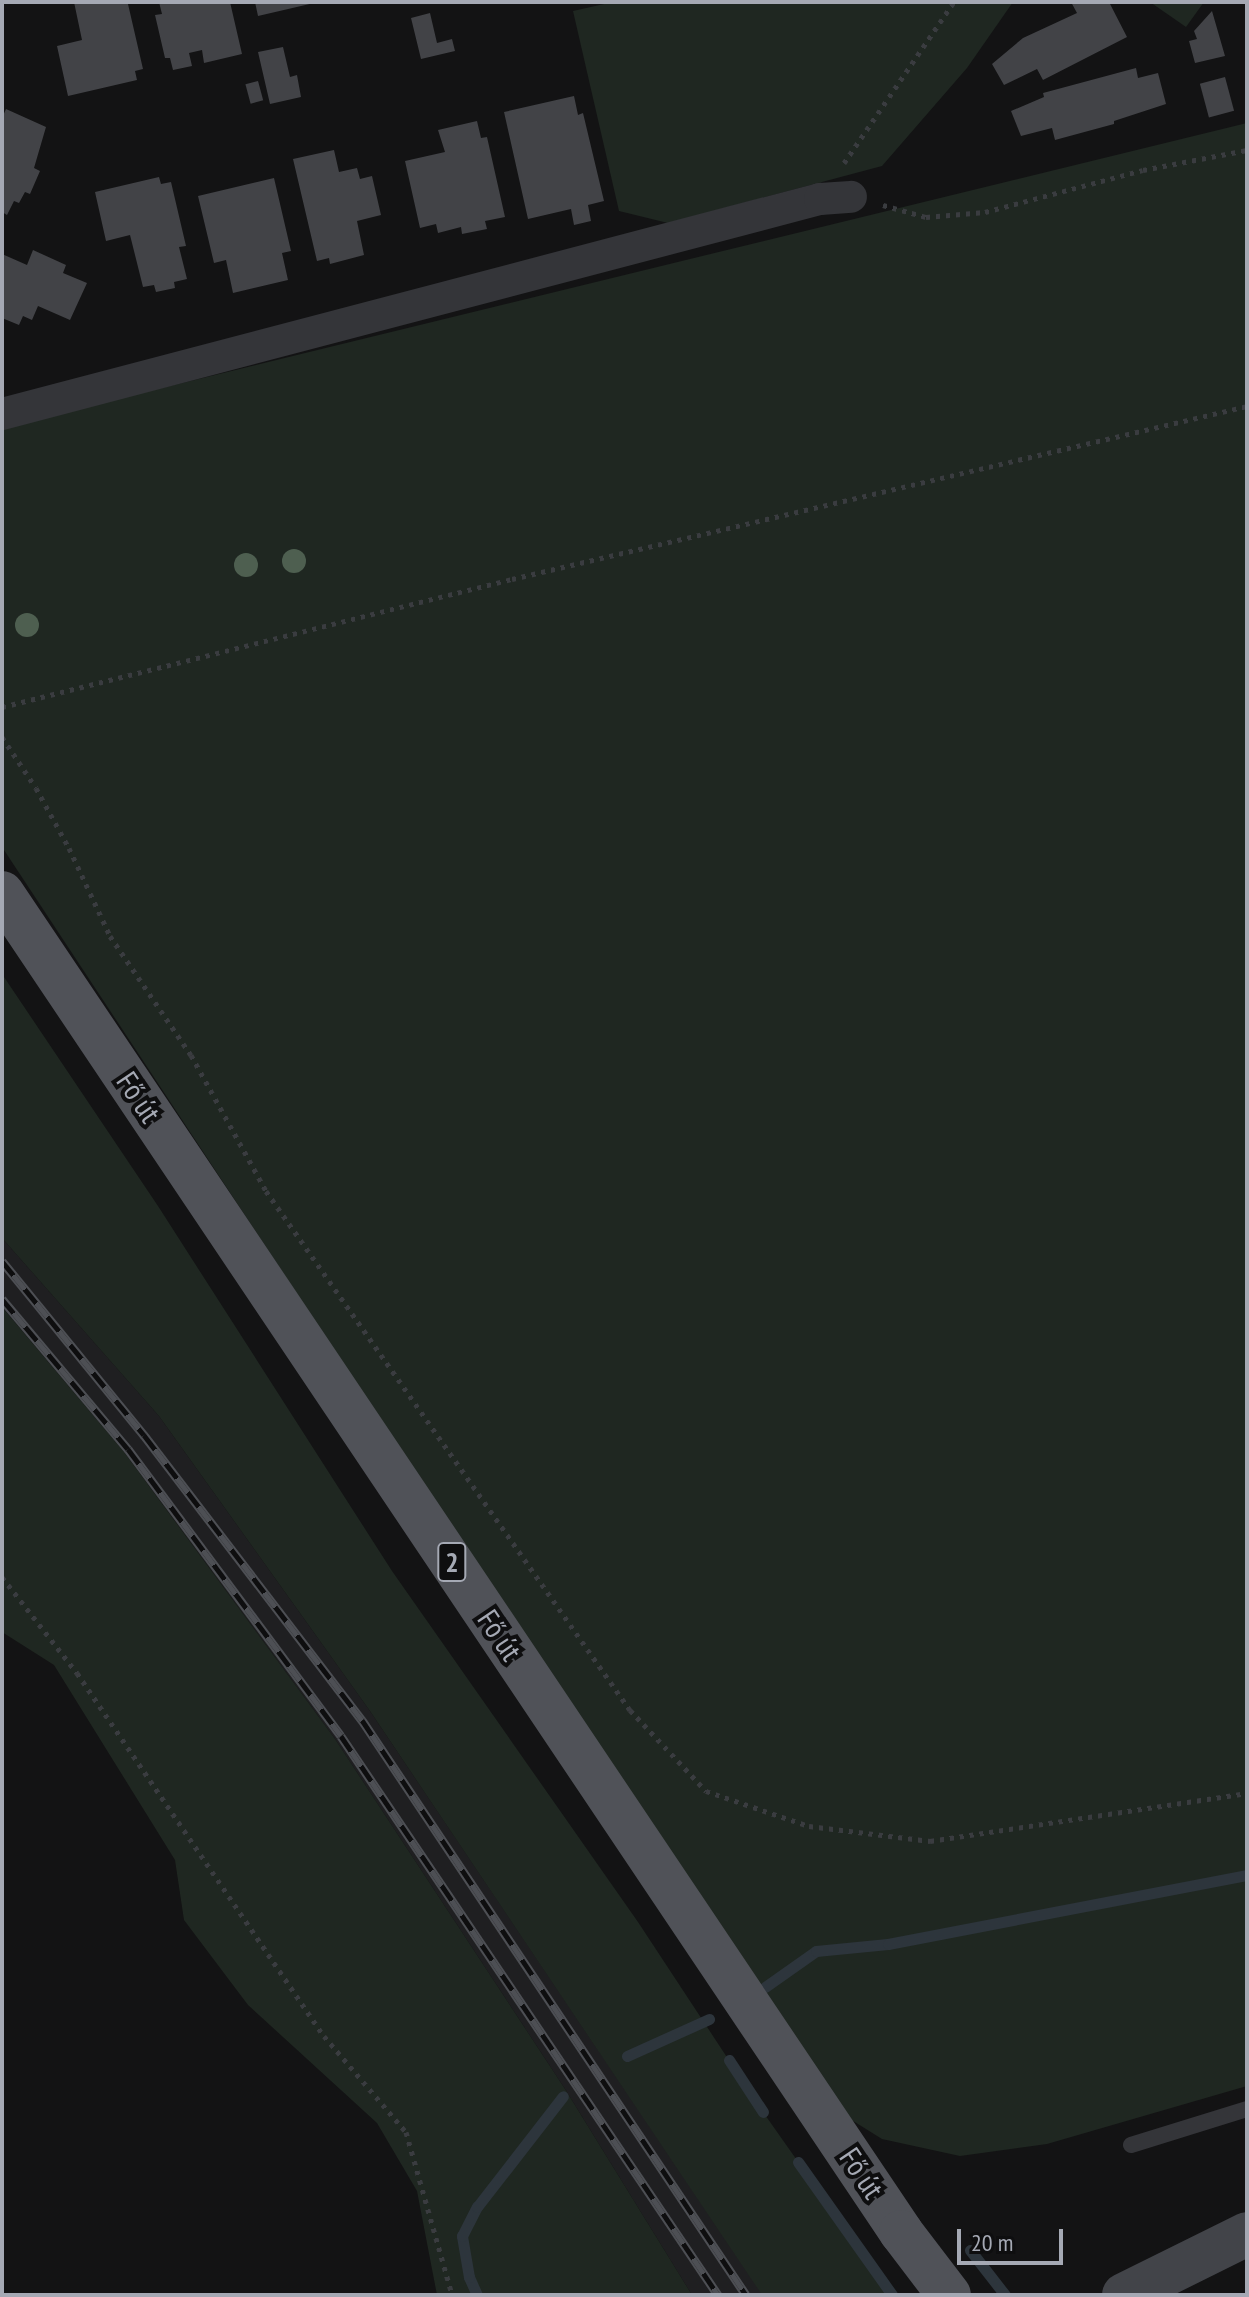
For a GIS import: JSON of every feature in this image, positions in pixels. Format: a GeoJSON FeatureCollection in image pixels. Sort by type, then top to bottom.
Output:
{"type":"FeatureCollection","features":[{"type":"Feature","properties":{"kind":"main road","name":"Fő út"},"geometry":{"type":"LineString","coordinates":[[2,893],[901,2232],[949,2295]]}},
{"type":"Feature","properties":{"kind":"main road"},"geometry":{"type":"LineString","coordinates":[[1124,2295],[1247,2234]]}},
{"type":"Feature","properties":{"kind":"street"},"geometry":{"type":"LineString","coordinates":[[2,414],[836,198]]}},
{"type":"Feature","properties":{"kind":"lane"},"geometry":{"type":"LineString","coordinates":[[1131,2145],[1247,2109]]}},
{"type":"Feature","properties":{"kind":"path"},"geometry":{"type":"LineString","coordinates":[[954,2],[836,198],[926,217],[985,212],[1143,170],[1247,150]]}},
{"type":"Feature","properties":{"kind":"path"},"geometry":{"type":"LineString","coordinates":[[2,707],[512,579],[1247,406]]}},
{"type":"Feature","properties":{"kind":"path"},"geometry":{"type":"LineString","coordinates":[[2,737],[69,848],[110,936],[191,1055],[266,1191],[630,1710],[706,1791],[809,1826],[930,1841],[1247,1793]]}},
{"type":"Feature","properties":{"kind":"path"},"geometry":{"type":"LineString","coordinates":[[2,1577],[77,1673],[324,2036],[406,2132],[452,2295]]}},
{"type":"Feature","properties":{"kind":"shaded area"},"geometry":{"type":"Polygon","coordinates":[[[613,2],[1013,2],[967,68],[882,166],[668,223],[619,211],[573,11],[613,2]]]}},
{"type":"Feature","properties":{"kind":"shaded area"},"geometry":{"type":"Polygon","coordinates":[[[1150,2],[1204,2],[1186,27],[1150,2]]]}},
{"type":"Feature","properties":{"kind":"shaded area"},"geometry":{"type":"Polygon","coordinates":[[[1247,123],[1247,2086],[1047,2144],[960,2156],[882,2139],[850,2119],[656,1838],[2,847],[2,427],[1247,123]]]}},
{"type":"Feature","properties":{"kind":"shaded area"},"geometry":{"type":"Polygon","coordinates":[[[2,974],[158,1206],[392,1571],[638,1922],[763,2112],[892,2295],[762,2295],[370,1711],[159,1416],[2,1238],[2,974]]]}},
{"type":"Feature","properties":{"kind":"shaded area"},"geometry":{"type":"Polygon","coordinates":[[[2,1238],[159,1416],[370,1711],[763,2295],[692,2295],[565,2089],[335,1739],[124,1452],[2,1307],[2,1238]]]}},
{"type":"Feature","properties":{"kind":"shaded area"},"geometry":{"type":"Polygon","coordinates":[[[2,1307],[124,1452],[335,1739],[565,2089],[692,2295],[437,2295],[417,2191],[377,2123],[248,2005],[184,1920],[175,1860],[54,1665],[2,1632],[2,1307]]]}},
{"type":"Feature","properties":{"kind":"building"},"geometry":{"type":"Polygon","coordinates":[[[74,2],[128,4],[143,69],[135,71],[137,80],[68,96],[57,46],[82,40],[74,2]]]}},
{"type":"Feature","properties":{"kind":"building"},"geometry":{"type":"Polygon","coordinates":[[[159,2],[230,2],[242,54],[204,63],[202,50],[189,53],[192,66],[173,70],[170,58],[165,58],[155,15],[162,14],[159,2]]]}},
{"type":"Feature","properties":{"kind":"building"},"geometry":{"type":"Polygon","coordinates":[[[255,2],[314,2],[314,3],[258,16],[255,2]]]}},
{"type":"Feature","properties":{"kind":"building"},"geometry":{"type":"Polygon","coordinates":[[[1071,2],[1109,2],[1127,37],[1043,80],[1037,69],[1004,85],[992,64],[1023,38],[1077,13],[1071,2]]]}},
{"type":"Feature","properties":{"kind":"building"},"geometry":{"type":"Polygon","coordinates":[[[1212,11],[1225,56],[1195,63],[1189,41],[1197,39],[1194,31],[1212,11]]]}},
{"type":"Feature","properties":{"kind":"building"},"geometry":{"type":"Polygon","coordinates":[[[430,13],[437,43],[452,39],[455,51],[421,59],[411,18],[430,13]]]}},
{"type":"Feature","properties":{"kind":"building"},"geometry":{"type":"Polygon","coordinates":[[[283,47],[290,77],[297,75],[301,97],[270,104],[258,52],[283,47]]]}},
{"type":"Feature","properties":{"kind":"building"},"geometry":{"type":"Polygon","coordinates":[[[1136,68],[1138,78],[1158,73],[1166,104],[1114,121],[1114,124],[1055,140],[1052,128],[1021,136],[1011,111],[1044,97],[1043,93],[1136,68]]]}},
{"type":"Feature","properties":{"kind":"building"},"geometry":{"type":"Polygon","coordinates":[[[1225,77],[1234,111],[1209,118],[1200,84],[1225,77]]]}},
{"type":"Feature","properties":{"kind":"building"},"geometry":{"type":"Polygon","coordinates":[[[258,81],[263,100],[251,104],[245,84],[258,81]]]}},
{"type":"Feature","properties":{"kind":"building"},"geometry":{"type":"Polygon","coordinates":[[[574,96],[578,115],[583,113],[604,201],[588,205],[591,221],[574,225],[571,209],[528,219],[504,112],[574,96]]]}},
{"type":"Feature","properties":{"kind":"building"},"geometry":{"type":"Polygon","coordinates":[[[6,109],[46,127],[34,168],[40,171],[30,194],[25,192],[19,203],[14,201],[7,215],[2,212],[2,118],[6,109]]]}},
{"type":"Feature","properties":{"kind":"building"},"geometry":{"type":"Polygon","coordinates":[[[477,121],[481,138],[487,137],[505,217],[485,221],[487,229],[462,234],[461,227],[438,233],[436,224],[420,228],[405,161],[445,152],[438,130],[477,121]]]}},
{"type":"Feature","properties":{"kind":"building"},"geometry":{"type":"Polygon","coordinates":[[[334,150],[339,172],[357,168],[360,179],[372,176],[381,215],[357,221],[364,255],[330,264],[329,258],[317,261],[293,159],[334,150]]]}},
{"type":"Feature","properties":{"kind":"building"},"geometry":{"type":"Polygon","coordinates":[[[159,177],[161,184],[171,182],[186,246],[179,247],[187,279],[174,282],[175,288],[156,292],[154,285],[143,287],[130,235],[106,241],[95,192],[159,177]]]}},
{"type":"Feature","properties":{"kind":"building"},"geometry":{"type":"Polygon","coordinates":[[[274,178],[291,251],[282,253],[288,280],[233,293],[226,260],[214,263],[198,196],[274,178]]]}},
{"type":"Feature","properties":{"kind":"building"},"geometry":{"type":"Polygon","coordinates":[[[33,250],[66,265],[63,273],[87,283],[70,320],[38,306],[32,320],[23,316],[19,325],[2,318],[2,254],[27,265],[33,250]]]}},
{"type":"Feature","properties":{"kind":"waterway"},"geometry":{"type":"LineString","coordinates":[[765,1987],[816,1951],[888,1944],[1247,1875]]}},
{"type":"Feature","properties":{"kind":"waterway"},"geometry":{"type":"LineString","coordinates":[[627,2056],[709,2019]]}},
{"type":"Feature","properties":{"kind":"waterway"},"geometry":{"type":"LineString","coordinates":[[729,2060],[763,2112]]}},
{"type":"Feature","properties":{"kind":"waterway"},"geometry":{"type":"LineString","coordinates":[[477,2295],[469,2277],[462,2236],[477,2207],[563,2096]]}},
{"type":"Feature","properties":{"kind":"waterway"},"geometry":{"type":"LineString","coordinates":[[798,2162],[892,2295]]}},
{"type":"Feature","properties":{"kind":"waterway"},"geometry":{"type":"LineString","coordinates":[[970,2250],[1005,2295]]}},
{"type":"Feature","properties":{"kind":"railway"},"geometry":{"type":"LineString","coordinates":[[2,1261],[144,1435],[362,1720],[746,2295]]}},
{"type":"Feature","properties":{"kind":"railway"},"geometry":{"type":"LineString","coordinates":[[2,1299],[128,1449],[341,1736],[718,2295]]}}]}
